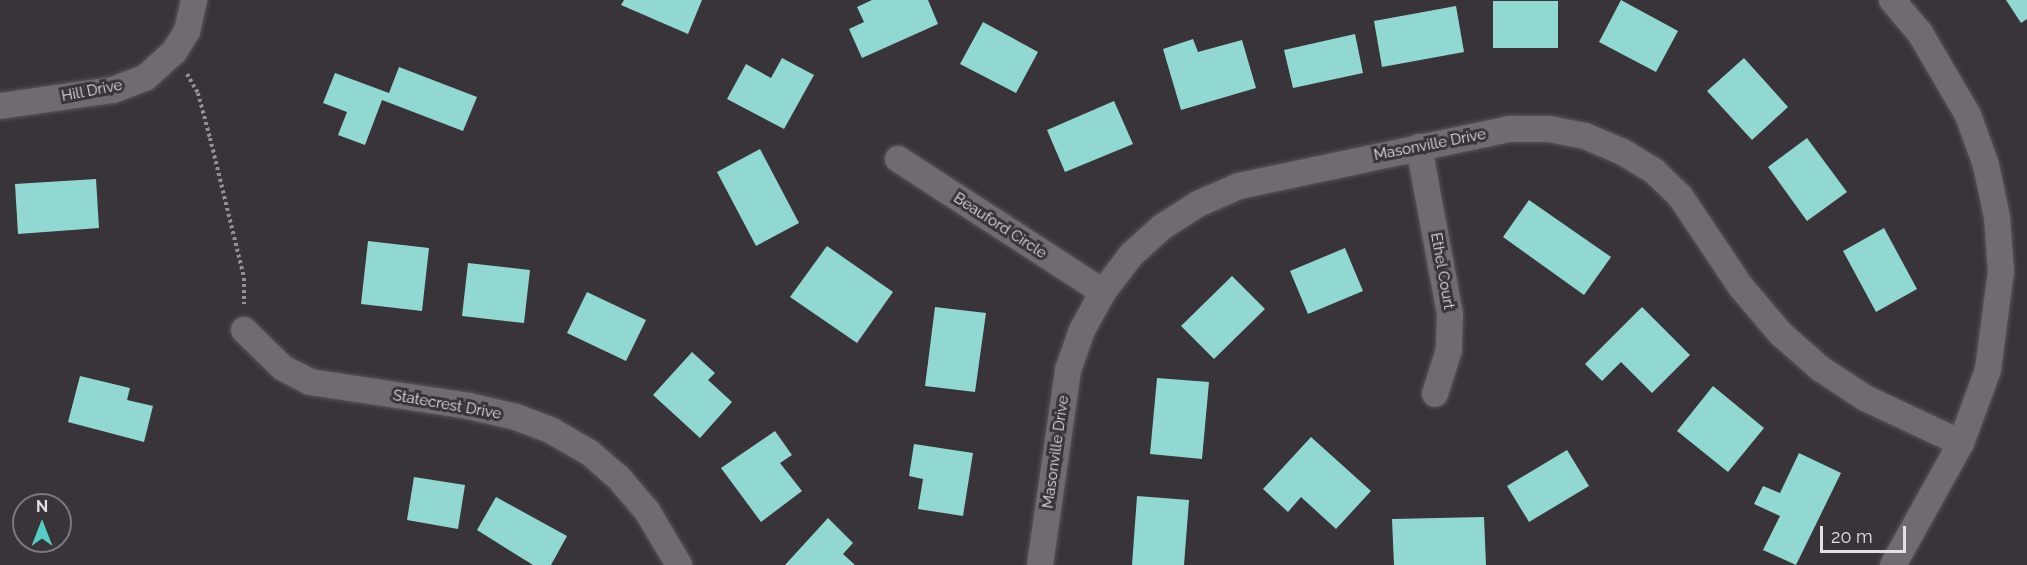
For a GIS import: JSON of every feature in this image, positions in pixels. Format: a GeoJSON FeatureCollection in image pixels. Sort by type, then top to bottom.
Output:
{"type":"FeatureCollection","features":[{"type":"Feature","properties":{"kind":"street"},"geometry":{"type":"LineString","coordinates":[[174,52],[187,31],[194,0]]}},
{"type":"Feature","properties":{"kind":"street"},"geometry":{"type":"LineString","coordinates":[[1892,0],[1920,33],[1968,115],[1986,165],[1997,217],[2001,271],[1996,333],[1988,370],[1961,443],[1893,565]]}},
{"type":"Feature","properties":{"kind":"street","name":"Hill Drive"},"geometry":{"type":"LineString","coordinates":[[0,106],[113,90],[145,78],[174,52]]}},
{"type":"Feature","properties":{"kind":"street","name":"Masonville Drive"},"geometry":{"type":"LineString","coordinates":[[1040,565],[1068,369],[1082,330],[1102,292],[1131,255],[1162,226],[1198,204],[1269,178],[1510,129],[1549,129],[1585,136],[1622,151],[1653,171],[1680,196],[1741,287],[1781,334],[1804,355],[1865,398],[1961,443]]}},
{"type":"Feature","properties":{"kind":"street","name":"Ethel Court"},"geometry":{"type":"LineString","coordinates":[[1419,147],[1450,314],[1449,350],[1436,394]]}},
{"type":"Feature","properties":{"kind":"street","name":"Beauford Circle"},"geometry":{"type":"LineString","coordinates":[[898,159],[1102,292]]}},
{"type":"Feature","properties":{"kind":"street","name":"Statecrest Drive"},"geometry":{"type":"LineString","coordinates":[[244,330],[283,368],[310,382],[468,406],[516,417],[552,431],[590,453],[618,477],[647,511],[679,565]]}},
{"type":"Feature","properties":{"kind":"path"},"geometry":{"type":"LineString","coordinates":[[174,52],[198,93],[210,138],[244,278],[244,330]]}},
{"type":"Feature","properties":{"kind":"building"},"geometry":{"type":"Polygon","coordinates":[[[624,0],[702,0],[688,34],[621,5],[624,0]]]}},
{"type":"Feature","properties":{"kind":"building"},"geometry":{"type":"Polygon","coordinates":[[[872,0],[928,0],[938,24],[862,58],[849,29],[864,22],[857,7],[872,0]]]}},
{"type":"Feature","properties":{"kind":"building"},"geometry":{"type":"Polygon","coordinates":[[[1621,0],[1678,31],[1656,72],[1599,42],[1621,0]]]}},
{"type":"Feature","properties":{"kind":"building"},"geometry":{"type":"Polygon","coordinates":[[[2006,0],[2027,0],[2027,19],[2021,23],[2006,0]]]}},
{"type":"Feature","properties":{"kind":"building"},"geometry":{"type":"Polygon","coordinates":[[[1493,1],[1558,1],[1558,48],[1493,48],[1493,1]]]}},
{"type":"Feature","properties":{"kind":"building"},"geometry":{"type":"Polygon","coordinates":[[[1456,6],[1464,52],[1382,67],[1374,21],[1456,6]]]}},
{"type":"Feature","properties":{"kind":"building"},"geometry":{"type":"Polygon","coordinates":[[[983,22],[1038,52],[1016,93],[960,64],[983,22]]]}},
{"type":"Feature","properties":{"kind":"building"},"geometry":{"type":"Polygon","coordinates":[[[1355,34],[1363,73],[1293,88],[1284,50],[1355,34]]]}},
{"type":"Feature","properties":{"kind":"building"},"geometry":{"type":"Polygon","coordinates":[[[1193,39],[1198,52],[1242,40],[1256,88],[1181,110],[1163,49],[1193,39]]]}},
{"type":"Feature","properties":{"kind":"building"},"geometry":{"type":"Polygon","coordinates":[[[782,58],[814,75],[784,129],[727,99],[746,64],[771,78],[782,58]]]}},
{"type":"Feature","properties":{"kind":"building"},"geometry":{"type":"Polygon","coordinates":[[[1744,58],[1788,107],[1752,140],[1707,91],[1744,58]]]}},
{"type":"Feature","properties":{"kind":"building"},"geometry":{"type":"Polygon","coordinates":[[[399,67],[477,97],[463,131],[382,100],[365,145],[338,135],[347,112],[323,103],[335,73],[389,93],[399,67]]]}},
{"type":"Feature","properties":{"kind":"building"},"geometry":{"type":"Polygon","coordinates":[[[1114,101],[1133,144],[1065,172],[1047,130],[1114,101]]]}},
{"type":"Feature","properties":{"kind":"building"},"geometry":{"type":"Polygon","coordinates":[[[1807,138],[1847,192],[1807,221],[1768,167],[1807,138]]]}},
{"type":"Feature","properties":{"kind":"building"},"geometry":{"type":"Polygon","coordinates":[[[760,149],[799,223],[756,246],[717,172],[760,149]]]}},
{"type":"Feature","properties":{"kind":"building"},"geometry":{"type":"Polygon","coordinates":[[[96,179],[99,228],[18,234],[15,184],[96,179]]]}},
{"type":"Feature","properties":{"kind":"building"},"geometry":{"type":"Polygon","coordinates":[[[1529,200],[1611,257],[1584,295],[1503,237],[1529,200]]]}},
{"type":"Feature","properties":{"kind":"building"},"geometry":{"type":"Polygon","coordinates":[[[1884,228],[1917,289],[1876,312],[1843,251],[1884,228]]]}},
{"type":"Feature","properties":{"kind":"building"},"geometry":{"type":"Polygon","coordinates":[[[368,241],[429,248],[422,311],[361,304],[368,241]]]}},
{"type":"Feature","properties":{"kind":"building"},"geometry":{"type":"Polygon","coordinates":[[[827,246],[893,292],[857,343],[790,297],[827,246]]]}},
{"type":"Feature","properties":{"kind":"building"},"geometry":{"type":"Polygon","coordinates":[[[1345,248],[1363,291],[1308,314],[1290,271],[1345,248]]]}},
{"type":"Feature","properties":{"kind":"building"},"geometry":{"type":"Polygon","coordinates":[[[468,263],[530,270],[524,323],[462,316],[468,263]]]}},
{"type":"Feature","properties":{"kind":"building"},"geometry":{"type":"Polygon","coordinates":[[[1232,276],[1265,309],[1214,359],[1181,326],[1232,276]]]}},
{"type":"Feature","properties":{"kind":"building"},"geometry":{"type":"Polygon","coordinates":[[[587,292],[646,320],[626,361],[567,333],[587,292]]]}},
{"type":"Feature","properties":{"kind":"building"},"geometry":{"type":"Polygon","coordinates":[[[935,307],[986,313],[975,392],[925,386],[935,307]]]}},
{"type":"Feature","properties":{"kind":"building"},"geometry":{"type":"Polygon","coordinates":[[[1642,307],[1690,355],[1652,393],[1621,362],[1602,381],[1585,364],[1642,307]]]}},
{"type":"Feature","properties":{"kind":"building"},"geometry":{"type":"Polygon","coordinates":[[[692,352],[715,373],[708,380],[732,402],[700,438],[653,395],[692,352]]]}},
{"type":"Feature","properties":{"kind":"building"},"geometry":{"type":"Polygon","coordinates":[[[80,376],[130,388],[127,400],[153,406],[144,442],[68,422],[80,376]]]}},
{"type":"Feature","properties":{"kind":"building"},"geometry":{"type":"Polygon","coordinates":[[[1157,378],[1209,382],[1202,459],[1150,454],[1157,378]]]}},
{"type":"Feature","properties":{"kind":"building"},"geometry":{"type":"Polygon","coordinates":[[[1713,386],[1764,428],[1728,472],[1677,431],[1713,386]]]}},
{"type":"Feature","properties":{"kind":"building"},"geometry":{"type":"Polygon","coordinates":[[[775,431],[792,455],[780,463],[802,491],[761,522],[721,468],[775,431]]]}},
{"type":"Feature","properties":{"kind":"building"},"geometry":{"type":"Polygon","coordinates":[[[1311,437],[1371,491],[1336,529],[1301,497],[1288,512],[1263,489],[1311,437]]]}},
{"type":"Feature","properties":{"kind":"building"},"geometry":{"type":"Polygon","coordinates":[[[914,444],[973,453],[963,516],[918,509],[923,479],[909,476],[914,444]]]}},
{"type":"Feature","properties":{"kind":"building"},"geometry":{"type":"Polygon","coordinates":[[[1567,450],[1589,486],[1529,522],[1507,486],[1567,450]]]}},
{"type":"Feature","properties":{"kind":"building"},"geometry":{"type":"Polygon","coordinates":[[[1799,453],[1841,473],[1796,565],[1763,550],[1780,516],[1754,504],[1763,486],[1780,493],[1799,453]]]}},
{"type":"Feature","properties":{"kind":"building"},"geometry":{"type":"Polygon","coordinates":[[[414,477],[465,485],[458,529],[407,520],[414,477]]]}},
{"type":"Feature","properties":{"kind":"building"},"geometry":{"type":"Polygon","coordinates":[[[1137,496],[1189,500],[1184,565],[1132,565],[1137,496]]]}},
{"type":"Feature","properties":{"kind":"building"},"geometry":{"type":"Polygon","coordinates":[[[496,497],[567,536],[551,565],[533,565],[477,530],[496,497]]]}},
{"type":"Feature","properties":{"kind":"building"},"geometry":{"type":"Polygon","coordinates":[[[1484,517],[1486,565],[1394,565],[1392,519],[1484,517]]]}},
{"type":"Feature","properties":{"kind":"building"},"geometry":{"type":"Polygon","coordinates":[[[828,518],[853,543],[843,554],[855,565],[785,565],[828,518]]]}}]}
